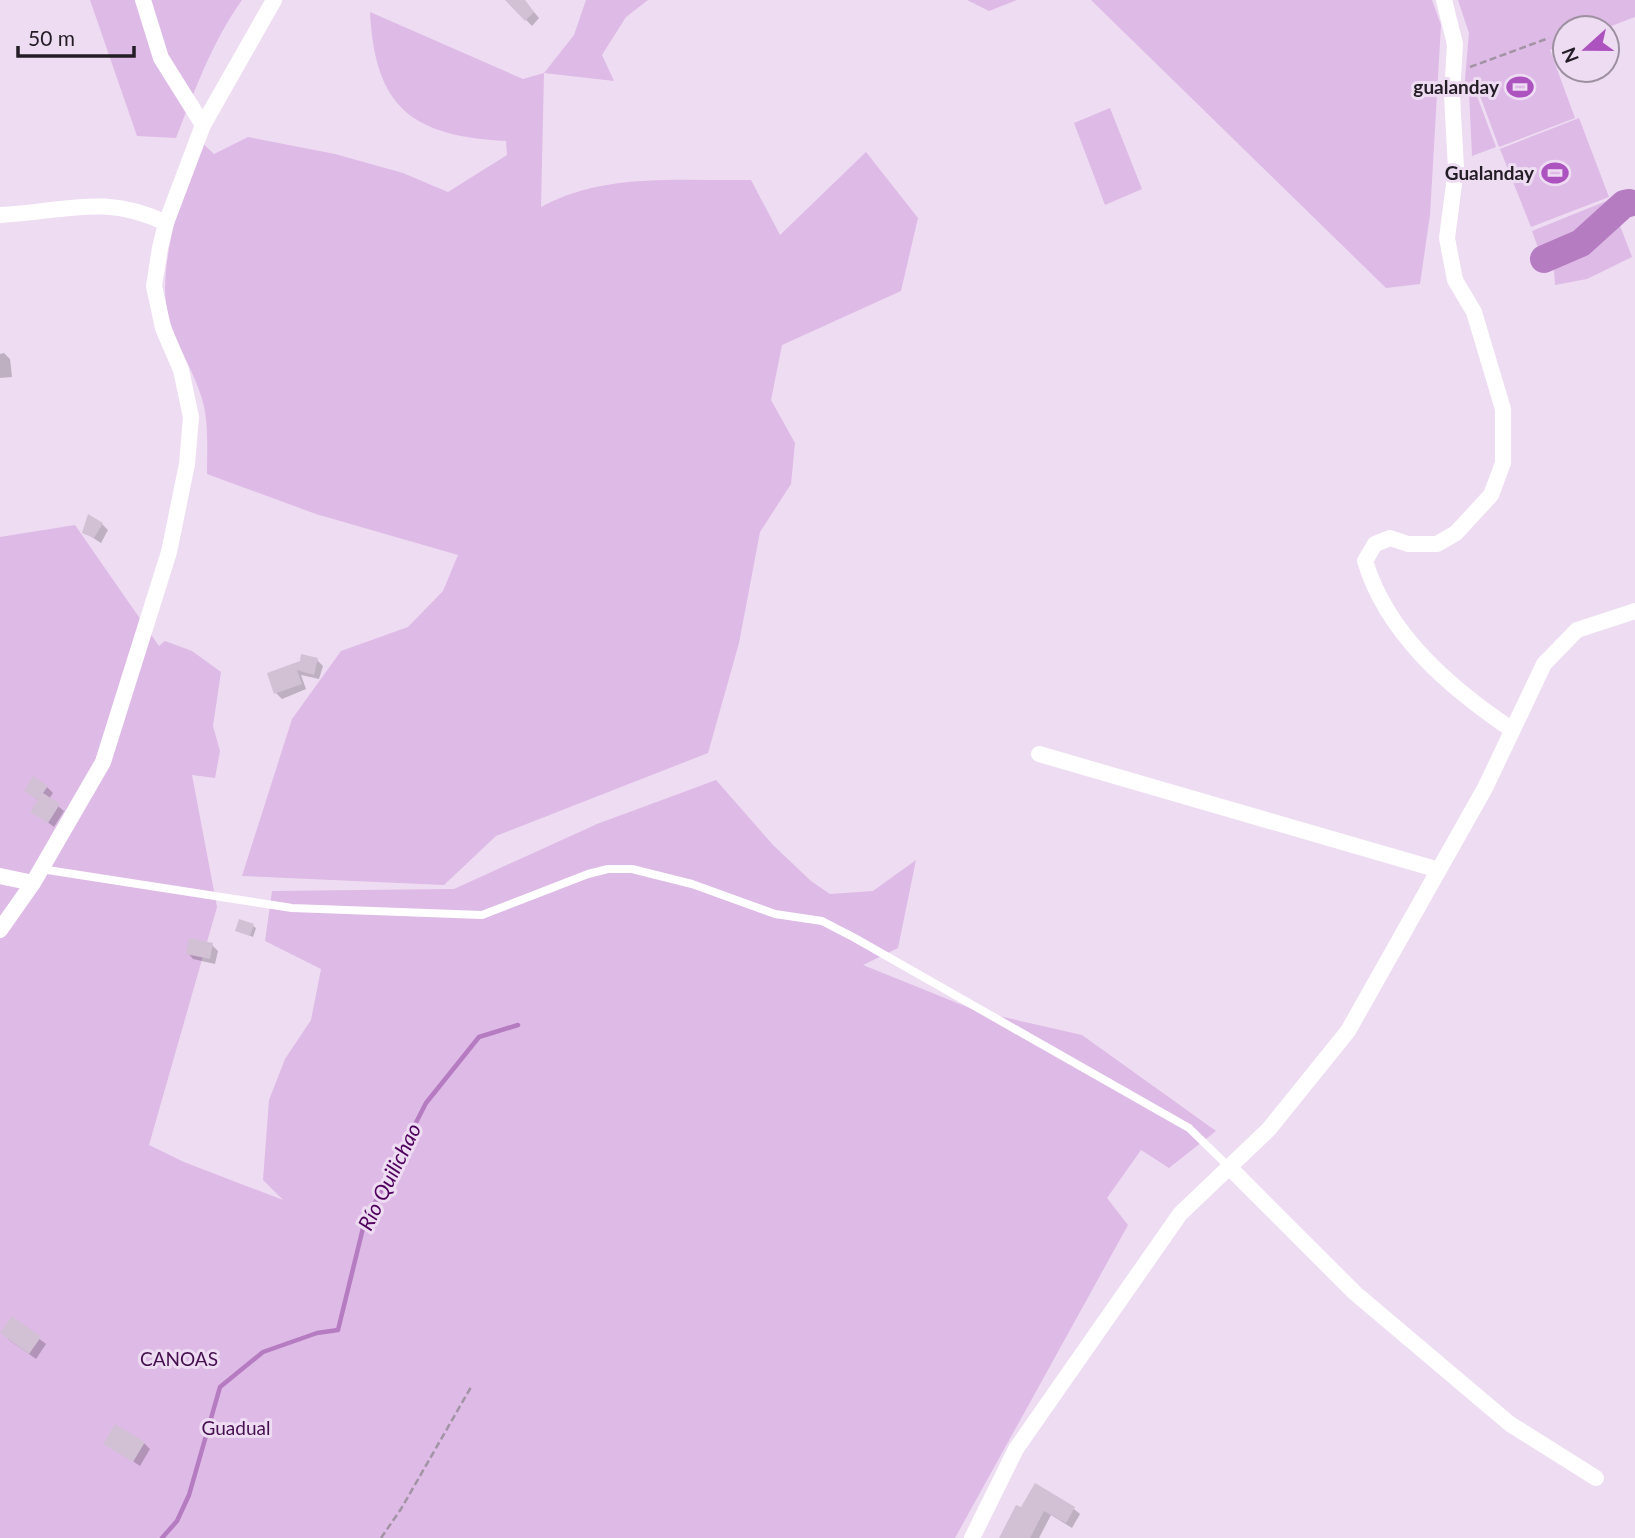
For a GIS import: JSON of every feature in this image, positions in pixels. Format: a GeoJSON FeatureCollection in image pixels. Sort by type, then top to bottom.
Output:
{"type":"FeatureCollection","features":[{"type":"Feature","properties":{"kind":"street"},"geometry":{"type":"LineString","coordinates":[[143,0],[162,58],[203,125]]}},
{"type":"Feature","properties":{"kind":"street"},"geometry":{"type":"LineString","coordinates":[[0,930],[37,876],[103,762],[169,552],[187,464],[191,417],[181,370],[163,328],[154,286],[166,223],[203,125],[274,0]]}},
{"type":"Feature","properties":{"kind":"street"},"geometry":{"type":"LineString","coordinates":[[1444,0],[1455,44],[1452,95],[1456,169],[1447,238],[1455,280],[1474,312],[1503,409],[1503,463],[1491,495],[1456,533],[1437,544],[1408,544],[1390,538],[1375,544],[1365,561],[1374,588],[1391,617],[1412,643],[1441,674],[1480,708],[1511,729]]}},
{"type":"Feature","properties":{"kind":"street"},"geometry":{"type":"LineString","coordinates":[[0,215],[112,205],[143,212],[166,223]]}},
{"type":"Feature","properties":{"kind":"street"},"geometry":{"type":"LineString","coordinates":[[972,1538],[1016,1449],[1180,1214],[1269,1129],[1348,1031],[1485,788],[1544,664],[1577,630],[1635,611]]}},
{"type":"Feature","properties":{"kind":"street"},"geometry":{"type":"LineString","coordinates":[[1040,754],[1439,870]]}},
{"type":"Feature","properties":{"kind":"street"},"geometry":{"type":"LineString","coordinates":[[0,876],[37,876]]}},
{"type":"Feature","properties":{"kind":"street"},"geometry":{"type":"LineString","coordinates":[[1230,1168],[1365,1302],[1510,1424],[1596,1478]]}},
{"type":"Feature","properties":{"kind":"lane"},"geometry":{"type":"LineString","coordinates":[[37,876],[292,908],[482,915],[588,874],[608,869],[654,872],[775,914],[822,921],[1189,1128],[1230,1168]]}},
{"type":"Feature","properties":{"kind":"path"},"geometry":{"type":"LineString","coordinates":[[1470,67],[1549,38]]}},
{"type":"Feature","properties":{"kind":"path"},"geometry":{"type":"LineString","coordinates":[[381,1538],[401,1509],[471,1387]]}},
{"type":"Feature","properties":{"kind":"green space"},"geometry":{"type":"Polygon","coordinates":[[[90,0],[242,0],[213,49],[176,138],[137,136],[90,0]]]}},
{"type":"Feature","properties":{"kind":"green space"},"geometry":{"type":"Polygon","coordinates":[[[586,0],[648,0],[626,17],[602,55],[614,81],[544,73],[574,35],[586,0]]]}},
{"type":"Feature","properties":{"kind":"green space"},"geometry":{"type":"Polygon","coordinates":[[[967,0],[1017,0],[989,11],[967,0]]]}},
{"type":"Feature","properties":{"kind":"green space"},"geometry":{"type":"Polygon","coordinates":[[[1091,0],[1432,0],[1441,25],[1430,215],[1420,284],[1386,288],[1091,0]]]}},
{"type":"Feature","properties":{"kind":"green space"},"geometry":{"type":"Polygon","coordinates":[[[1458,0],[1635,0],[1635,17],[1621,22],[1621,14],[1551,14],[1551,84],[1562,84],[1575,118],[1499,147],[1476,85],[1464,91],[1469,33],[1458,0]]]}},
{"type":"Feature","properties":{"kind":"green space"},"geometry":{"type":"Polygon","coordinates":[[[370,12],[523,79],[544,73],[541,207],[565,196],[617,183],[751,180],[780,235],[866,152],[918,218],[901,291],[782,345],[771,400],[795,443],[791,484],[760,532],[739,643],[708,753],[496,836],[444,885],[242,876],[292,719],[341,651],[408,627],[443,591],[458,555],[316,514],[207,474],[204,408],[168,315],[165,285],[175,221],[199,140],[214,154],[248,137],[335,154],[403,173],[448,192],[507,155],[506,141],[446,132],[423,123],[405,111],[390,94],[380,72],[373,45],[370,12]]]}},
{"type":"Feature","properties":{"kind":"green space"},"geometry":{"type":"Polygon","coordinates":[[[1474,88],[1496,147],[1472,156],[1469,91],[1474,88]]]}},
{"type":"Feature","properties":{"kind":"green space"},"geometry":{"type":"Polygon","coordinates":[[[1110,108],[1142,189],[1105,205],[1074,123],[1110,108]]]}},
{"type":"Feature","properties":{"kind":"green space","name":"Gualanday"},"geometry":{"type":"Polygon","coordinates":[[[1579,118],[1609,197],[1531,227],[1500,149],[1579,118]]]}},
{"type":"Feature","properties":{"kind":"green space"},"geometry":{"type":"Polygon","coordinates":[[[1609,200],[1613,210],[1589,236],[1542,259],[1532,231],[1609,200]]]}},
{"type":"Feature","properties":{"kind":"green space"},"geometry":{"type":"Polygon","coordinates":[[[1616,215],[1632,257],[1587,279],[1555,285],[1554,270],[1547,259],[1557,253],[1567,254],[1573,247],[1587,246],[1616,215]]]}},
{"type":"Feature","properties":{"kind":"green space"},"geometry":{"type":"Polygon","coordinates":[[[75,525],[159,646],[165,641],[192,651],[221,672],[213,726],[220,751],[215,778],[192,775],[217,907],[149,1145],[184,1162],[283,1200],[263,1180],[269,1100],[285,1059],[311,1020],[321,969],[265,941],[272,891],[454,889],[597,824],[716,780],[773,845],[811,881],[830,894],[873,891],[916,860],[898,948],[863,965],[977,1011],[1082,1035],[1216,1131],[1169,1168],[1141,1150],[1107,1198],[1128,1225],[955,1538],[0,1538],[0,537],[75,525]]]}},
{"type":"Feature","properties":{"kind":"building"},"geometry":{"type":"Polygon","coordinates":[[[505,0],[525,0],[534,12],[525,21],[505,0]]]}},
{"type":"Feature","properties":{"kind":"building"},"geometry":{"type":"Polygon","coordinates":[[[88,514],[103,523],[94,538],[82,533],[88,514]]]}},
{"type":"Feature","properties":{"kind":"building"},"geometry":{"type":"Polygon","coordinates":[[[301,654],[318,658],[314,675],[297,670],[302,684],[274,694],[267,673],[300,661],[301,654]]]}},
{"type":"Feature","properties":{"kind":"building"},"geometry":{"type":"Polygon","coordinates":[[[33,776],[48,786],[43,793],[60,804],[48,823],[30,812],[38,800],[24,791],[33,776]]]}},
{"type":"Feature","properties":{"kind":"building"},"geometry":{"type":"Polygon","coordinates":[[[239,919],[254,924],[250,936],[235,931],[239,919]]]}},
{"type":"Feature","properties":{"kind":"building"},"geometry":{"type":"Polygon","coordinates":[[[189,938],[213,943],[210,959],[186,954],[189,938]]]}},
{"type":"Feature","properties":{"kind":"building"},"geometry":{"type":"Polygon","coordinates":[[[12,1316],[41,1337],[29,1354],[0,1333],[12,1316]]]}},
{"type":"Feature","properties":{"kind":"building"},"geometry":{"type":"Polygon","coordinates":[[[115,1424],[145,1442],[133,1462],[103,1444],[115,1424]]]}},
{"type":"Feature","properties":{"kind":"building"},"geometry":{"type":"Polygon","coordinates":[[[1035,1483],[1075,1507],[1066,1523],[1044,1511],[1030,1538],[999,1538],[1016,1505],[1021,1507],[1035,1483]]]}},
{"type":"Feature","properties":{"kind":"waterway","name":"Río Quilichao"},"geometry":{"type":"LineString","coordinates":[[1544,259],[1581,243],[1624,204],[1629,203]]}},
{"type":"Feature","properties":{"kind":"waterway","name":"Río Quilichao"},"geometry":{"type":"LineString","coordinates":[[162,1538],[177,1521],[189,1495],[220,1387],[263,1352],[317,1333],[338,1330],[364,1224],[426,1103],[479,1037],[518,1025]]}},
{"type":"Feature","properties":{"kind":"place","name":"gualanday"},"geometry":{"type":"Point","coordinates":[1520,87]}},
{"type":"Feature","properties":{"kind":"place","name":"Gualanday"},"geometry":{"type":"Point","coordinates":[1555,173]}},
{"type":"Feature","properties":{"kind":"park label","name":"CANOAS"},"geometry":{"type":"Point","coordinates":[179,1359]}},
{"type":"Feature","properties":{"kind":"park label","name":"Guadual"},"geometry":{"type":"Point","coordinates":[236,1428]}}]}
